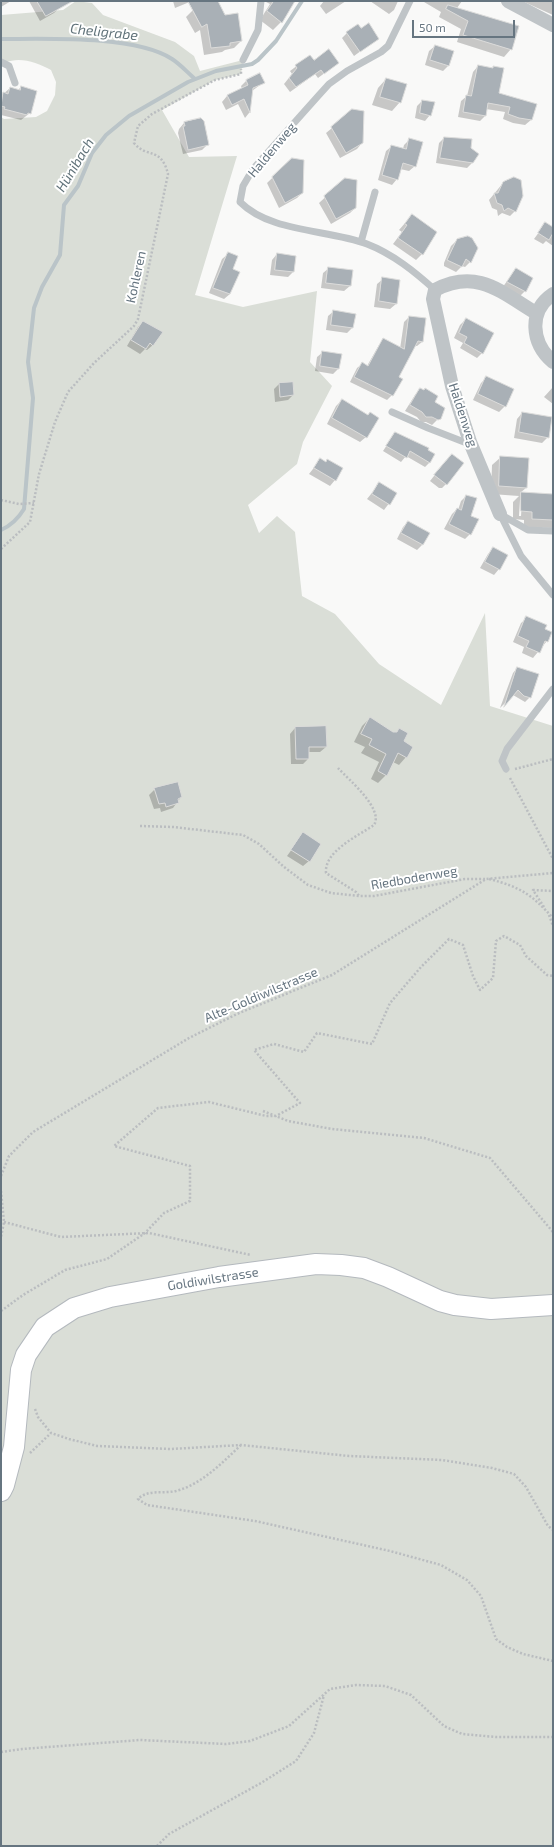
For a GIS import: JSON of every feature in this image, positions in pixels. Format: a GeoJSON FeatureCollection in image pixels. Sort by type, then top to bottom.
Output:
{"type":"FeatureCollection","features":[{"type":"Feature","properties":{"kind":"street"},"geometry":{"type":"LineString","coordinates":[[508,1],[553,25]]}},
{"type":"Feature","properties":{"kind":"street"},"geometry":{"type":"LineString","coordinates":[[435,290],[462,280],[479,281],[536,313]]}},
{"type":"Feature","properties":{"kind":"street","name":"Haldenweg"},"geometry":{"type":"LineString","coordinates":[[435,290],[433,299],[452,386],[470,442],[500,514]]}},
{"type":"Feature","properties":{"kind":"street"},"geometry":{"type":"LineString","coordinates":[[553,294],[540,304],[536,313],[536,332],[539,344],[545,355],[553,362]]}},
{"type":"Feature","properties":{"kind":"street","name":"Goldiwilstrasse"},"geometry":{"type":"LineString","coordinates":[[1,1491],[5,1467],[16,1437],[21,1370],[26,1355],[45,1327],[74,1308],[110,1297],[219,1277],[323,1264],[364,1268],[388,1277],[440,1301],[455,1305],[491,1310],[553,1305]]}},
{"type":"Feature","properties":{"kind":"lane"},"geometry":{"type":"LineString","coordinates":[[243,60],[258,30],[261,1]]}},
{"type":"Feature","properties":{"kind":"lane","name":"Haldenweg"},"geometry":{"type":"LineString","coordinates":[[410,1],[388,46],[381,52],[347,71],[329,84],[253,169],[243,186],[240,202],[246,208],[261,216],[299,228],[361,242],[391,256],[414,271],[435,290]]}},
{"type":"Feature","properties":{"kind":"lane"},"geometry":{"type":"LineString","coordinates":[[1,62],[9,66],[15,83]]}},
{"type":"Feature","properties":{"kind":"lane"},"geometry":{"type":"LineString","coordinates":[[361,242],[375,192]]}},
{"type":"Feature","properties":{"kind":"lane"},"geometry":{"type":"LineString","coordinates":[[392,412],[464,442],[470,442]]}},
{"type":"Feature","properties":{"kind":"lane"},"geometry":{"type":"LineString","coordinates":[[500,514],[528,530],[553,531]]}},
{"type":"Feature","properties":{"kind":"lane","name":"Haldenweg"},"geometry":{"type":"LineString","coordinates":[[500,514],[521,556],[553,595]]}},
{"type":"Feature","properties":{"kind":"lane"},"geometry":{"type":"LineString","coordinates":[[506,769],[502,761],[508,748],[553,689]]}},
{"type":"Feature","properties":{"kind":"path","name":"Kohleren"},"geometry":{"type":"LineString","coordinates":[[1,549],[30,522],[32,503],[44,459],[55,422],[68,392],[94,363],[134,326],[138,319],[168,174],[166,164],[161,158],[137,148],[134,143],[138,126],[152,114],[202,86],[215,80],[241,74]]}},
{"type":"Feature","properties":{"kind":"path"},"geometry":{"type":"LineString","coordinates":[[1,500],[19,504],[32,503]]}},
{"type":"Feature","properties":{"kind":"path"},"geometry":{"type":"LineString","coordinates":[[553,758],[516,769],[506,769],[553,859]]}},
{"type":"Feature","properties":{"kind":"path"},"geometry":{"type":"LineString","coordinates":[[338,768],[367,799],[376,811],[377,820],[374,825],[330,856],[325,866],[326,873],[356,892],[359,896]]}},
{"type":"Feature","properties":{"kind":"path","name":"Riedbodenweg"},"geometry":{"type":"LineString","coordinates":[[140,826],[173,827],[243,835],[259,844],[284,867],[308,885],[331,893],[374,896],[465,879],[486,879],[508,884],[527,893],[553,918]]}},
{"type":"Feature","properties":{"kind":"path","name":"Alte-Goldiwilstrasse"},"geometry":{"type":"LineString","coordinates":[[1,1176],[9,1156],[32,1132],[189,1038],[237,1014],[332,975],[486,879],[553,873]]}},
{"type":"Feature","properties":{"kind":"path"},"geometry":{"type":"LineString","coordinates":[[553,891],[532,890],[549,914],[553,926]]}},
{"type":"Feature","properties":{"kind":"path"},"geometry":{"type":"LineString","coordinates":[[1,1311],[23,1295],[65,1270],[107,1259],[144,1233],[164,1213],[190,1201],[190,1166],[114,1146],[158,1108],[209,1102],[266,1116],[276,1116],[300,1103],[254,1050],[274,1044],[304,1052],[317,1033],[372,1044],[390,1002],[421,967],[449,939],[463,945],[473,976],[480,990],[493,978],[496,941],[504,936],[520,945],[526,956],[547,975],[553,976]]}},
{"type":"Feature","properties":{"kind":"path"},"geometry":{"type":"LineString","coordinates":[[263,1111],[288,1121],[332,1129],[424,1138],[490,1158],[553,1232]]}},
{"type":"Feature","properties":{"kind":"path"},"geometry":{"type":"LineString","coordinates":[[1,1191],[4,1222],[1,1237]]}},
{"type":"Feature","properties":{"kind":"path"},"geometry":{"type":"LineString","coordinates":[[4,1222],[61,1237],[144,1233],[252,1256]]}},
{"type":"Feature","properties":{"kind":"path"},"geometry":{"type":"LineString","coordinates":[[51,1433],[97,1446],[122,1448],[170,1449],[241,1445],[349,1456],[442,1460],[492,1468],[514,1474],[526,1487],[548,1526],[553,1530]]}},
{"type":"Feature","properties":{"kind":"path"},"geometry":{"type":"LineString","coordinates":[[241,1445],[218,1467],[195,1483],[175,1491],[142,1495],[138,1500],[147,1505],[255,1522],[390,1551],[441,1565],[467,1580],[481,1596],[496,1639],[523,1654],[553,1661]]}},
{"type":"Feature","properties":{"kind":"path"},"geometry":{"type":"LineString","coordinates":[[1,1752],[140,1740],[226,1744],[250,1741],[289,1726],[330,1690],[356,1685],[385,1686],[411,1695],[444,1726],[462,1734],[496,1737],[553,1737]]}},
{"type":"Feature","properties":{"kind":"path"},"geometry":{"type":"LineString","coordinates":[[157,1846],[169,1834],[261,1783],[296,1761],[314,1733],[325,1694]]}},
{"type":"Feature","properties":{"kind":"shaded area"},"geometry":{"type":"Polygon","coordinates":[[[76,1],[92,3],[103,15],[175,42],[194,56],[200,71],[243,60],[241,74],[215,80],[162,110],[189,157],[237,156],[195,295],[243,307],[317,291],[310,362],[332,386],[303,442],[297,464],[248,505],[259,533],[277,516],[295,532],[302,596],[335,614],[379,664],[441,705],[485,613],[490,706],[553,726],[553,1846],[1,1846],[1,117],[4,119],[36,117],[47,111],[55,95],[56,82],[51,70],[40,65],[22,60],[5,63],[1,62],[1,15],[63,10],[76,1]]]}},
{"type":"Feature","properties":{"kind":"building"},"geometry":{"type":"Polygon","coordinates":[[[37,1],[73,1],[46,16],[37,1]]]}},
{"type":"Feature","properties":{"kind":"building"},"geometry":{"type":"Polygon","coordinates":[[[188,1],[218,1],[225,15],[238,13],[242,41],[230,43],[230,46],[211,48],[207,24],[202,27],[188,1]]]}},
{"type":"Feature","properties":{"kind":"building"},"geometry":{"type":"Polygon","coordinates":[[[274,1],[295,1],[282,23],[267,11],[274,1]]]}},
{"type":"Feature","properties":{"kind":"building"},"geometry":{"type":"Polygon","coordinates":[[[448,5],[519,26],[512,50],[463,35],[468,21],[446,9],[448,5]]]}},
{"type":"Feature","properties":{"kind":"building"},"geometry":{"type":"Polygon","coordinates":[[[369,23],[379,39],[360,52],[346,32],[358,24],[361,28],[369,23]]]}},
{"type":"Feature","properties":{"kind":"building"},"geometry":{"type":"Polygon","coordinates":[[[435,45],[454,51],[449,66],[430,60],[435,45]]]}},
{"type":"Feature","properties":{"kind":"building"},"geometry":{"type":"Polygon","coordinates":[[[329,49],[339,63],[324,74],[321,70],[296,87],[289,78],[297,68],[295,65],[310,55],[314,60],[329,49]]]}},
{"type":"Feature","properties":{"kind":"building"},"geometry":{"type":"Polygon","coordinates":[[[478,65],[493,68],[493,66],[504,68],[499,93],[537,104],[532,120],[519,118],[508,114],[510,107],[488,103],[486,116],[463,112],[466,95],[471,96],[478,65]]]}},
{"type":"Feature","properties":{"kind":"building"},"geometry":{"type":"Polygon","coordinates":[[[260,73],[265,83],[253,88],[250,113],[244,99],[232,105],[227,95],[248,85],[246,80],[260,73]]]}},
{"type":"Feature","properties":{"kind":"building"},"geometry":{"type":"Polygon","coordinates":[[[386,78],[407,84],[401,103],[380,97],[386,78]]]}},
{"type":"Feature","properties":{"kind":"building"},"geometry":{"type":"Polygon","coordinates":[[[21,86],[37,91],[31,114],[28,113],[27,115],[4,109],[5,107],[1,106],[3,92],[8,94],[10,87],[20,90],[21,86]]]}},
{"type":"Feature","properties":{"kind":"building"},"geometry":{"type":"Polygon","coordinates":[[[422,100],[435,102],[431,116],[420,113],[422,100]]]}},
{"type":"Feature","properties":{"kind":"building"},"geometry":{"type":"Polygon","coordinates":[[[352,109],[364,111],[363,143],[346,153],[331,127],[352,109]]]}},
{"type":"Feature","properties":{"kind":"building"},"geometry":{"type":"Polygon","coordinates":[[[201,118],[204,121],[209,145],[188,150],[183,126],[185,126],[184,122],[201,118]]]}},
{"type":"Feature","properties":{"kind":"building"},"geometry":{"type":"Polygon","coordinates":[[[444,137],[472,139],[471,148],[479,154],[473,163],[440,158],[444,137]]]}},
{"type":"Feature","properties":{"kind":"building"},"geometry":{"type":"Polygon","coordinates":[[[409,138],[423,142],[416,167],[403,163],[398,180],[382,175],[391,145],[406,149],[409,138]]]}},
{"type":"Feature","properties":{"kind":"building"},"geometry":{"type":"Polygon","coordinates":[[[292,158],[304,160],[303,193],[285,203],[272,177],[292,158]]]}},
{"type":"Feature","properties":{"kind":"building"},"geometry":{"type":"Polygon","coordinates":[[[514,177],[521,180],[523,196],[516,212],[508,208],[504,211],[502,205],[497,203],[494,193],[498,193],[503,182],[514,177]]]}},
{"type":"Feature","properties":{"kind":"building"},"geometry":{"type":"Polygon","coordinates":[[[345,178],[357,180],[356,208],[336,219],[324,196],[345,178]]]}},
{"type":"Feature","properties":{"kind":"building"},"geometry":{"type":"Polygon","coordinates":[[[412,214],[437,232],[423,255],[398,238],[407,225],[405,224],[412,214]]]}},
{"type":"Feature","properties":{"kind":"building"},"geometry":{"type":"Polygon","coordinates":[[[545,222],[553,227],[553,233],[549,240],[538,233],[545,222]]]}},
{"type":"Feature","properties":{"kind":"building"},"geometry":{"type":"Polygon","coordinates":[[[468,236],[472,238],[478,248],[471,263],[466,259],[462,267],[447,260],[457,239],[468,236]]]}},
{"type":"Feature","properties":{"kind":"building"},"geometry":{"type":"Polygon","coordinates":[[[228,252],[238,256],[233,269],[240,272],[230,294],[213,288],[228,252]]]}},
{"type":"Feature","properties":{"kind":"building"},"geometry":{"type":"Polygon","coordinates":[[[277,253],[296,256],[294,272],[275,270],[277,253]]]}},
{"type":"Feature","properties":{"kind":"building"},"geometry":{"type":"Polygon","coordinates":[[[328,267],[353,270],[351,286],[326,283],[328,267]]]}},
{"type":"Feature","properties":{"kind":"building"},"geometry":{"type":"Polygon","coordinates":[[[516,268],[533,278],[526,292],[507,282],[516,268]]]}},
{"type":"Feature","properties":{"kind":"building"},"geometry":{"type":"Polygon","coordinates":[[[382,277],[400,280],[397,304],[379,301],[382,277]]]}},
{"type":"Feature","properties":{"kind":"building"},"geometry":{"type":"Polygon","coordinates":[[[333,310],[356,314],[353,328],[331,325],[333,310]]]}},
{"type":"Feature","properties":{"kind":"building"},"geometry":{"type":"Polygon","coordinates":[[[409,316],[426,318],[423,342],[418,341],[399,377],[403,379],[393,396],[354,377],[362,362],[368,366],[383,338],[404,349],[409,316]]]}},
{"type":"Feature","properties":{"kind":"building"},"geometry":{"type":"Polygon","coordinates":[[[466,318],[494,333],[483,354],[464,343],[467,337],[459,333],[466,318]]]}},
{"type":"Feature","properties":{"kind":"building"},"geometry":{"type":"Polygon","coordinates":[[[143,321],[163,332],[153,346],[150,343],[146,349],[131,340],[143,321]]]}},
{"type":"Feature","properties":{"kind":"building"},"geometry":{"type":"Polygon","coordinates":[[[322,351],[342,354],[339,369],[320,366],[322,351]]]}},
{"type":"Feature","properties":{"kind":"building"},"geometry":{"type":"Polygon","coordinates":[[[486,376],[514,389],[506,407],[478,394],[486,376]]]}},
{"type":"Feature","properties":{"kind":"building"},"geometry":{"type":"Polygon","coordinates":[[[293,382],[294,395],[280,397],[279,383],[293,382]]]}},
{"type":"Feature","properties":{"kind":"building"},"geometry":{"type":"Polygon","coordinates":[[[420,388],[424,390],[425,388],[438,396],[435,402],[445,408],[441,419],[438,420],[432,417],[426,417],[422,412],[410,405],[420,388]]]}},
{"type":"Feature","properties":{"kind":"building"},"geometry":{"type":"Polygon","coordinates":[[[342,399],[368,415],[370,412],[379,418],[367,438],[332,418],[342,399]]]}},
{"type":"Feature","properties":{"kind":"building"},"geometry":{"type":"Polygon","coordinates":[[[522,412],[552,417],[549,438],[519,432],[522,412]]]}},
{"type":"Feature","properties":{"kind":"building"},"geometry":{"type":"Polygon","coordinates":[[[395,432],[429,448],[428,450],[435,454],[430,463],[410,451],[407,458],[386,446],[395,432]]]}},
{"type":"Feature","properties":{"kind":"building"},"geometry":{"type":"Polygon","coordinates":[[[452,454],[464,463],[447,485],[434,475],[452,454]]]}},
{"type":"Feature","properties":{"kind":"building"},"geometry":{"type":"Polygon","coordinates":[[[500,456],[529,458],[527,488],[499,486],[500,456]]]}},
{"type":"Feature","properties":{"kind":"building"},"geometry":{"type":"Polygon","coordinates":[[[320,458],[326,462],[327,459],[343,468],[336,481],[314,468],[320,458]]]}},
{"type":"Feature","properties":{"kind":"building"},"geometry":{"type":"Polygon","coordinates":[[[379,482],[397,493],[390,505],[372,494],[379,482]]]}},
{"type":"Feature","properties":{"kind":"building"},"geometry":{"type":"Polygon","coordinates":[[[521,492],[553,494],[553,520],[532,519],[532,512],[521,511],[521,492]]]}},
{"type":"Feature","properties":{"kind":"building"},"geometry":{"type":"Polygon","coordinates":[[[466,495],[477,498],[471,516],[479,519],[471,535],[449,524],[457,508],[461,510],[466,495]]]}},
{"type":"Feature","properties":{"kind":"building"},"geometry":{"type":"Polygon","coordinates":[[[408,521],[430,533],[423,545],[401,533],[408,521]]]}},
{"type":"Feature","properties":{"kind":"building"},"geometry":{"type":"Polygon","coordinates":[[[493,547],[508,555],[500,570],[485,562],[493,547]]]}},
{"type":"Feature","properties":{"kind":"building"},"geometry":{"type":"Polygon","coordinates":[[[526,616],[547,625],[545,629],[552,632],[548,642],[545,641],[540,653],[526,647],[529,641],[518,636],[526,616]]]}},
{"type":"Feature","properties":{"kind":"building"},"geometry":{"type":"Polygon","coordinates":[[[517,667],[539,674],[531,698],[524,696],[518,690],[504,707],[517,667]]]}},
{"type":"Feature","properties":{"kind":"building"},"geometry":{"type":"Polygon","coordinates":[[[370,717],[393,732],[397,732],[399,728],[408,733],[404,741],[413,747],[407,758],[398,753],[387,776],[378,771],[386,754],[369,745],[372,739],[361,734],[370,717]]]}},
{"type":"Feature","properties":{"kind":"building"},"geometry":{"type":"Polygon","coordinates":[[[326,726],[327,747],[309,747],[309,759],[296,759],[295,727],[326,726]]]}},
{"type":"Feature","properties":{"kind":"building"},"geometry":{"type":"Polygon","coordinates":[[[178,782],[182,797],[178,799],[179,803],[166,807],[165,803],[159,804],[154,788],[178,782]]]}},
{"type":"Feature","properties":{"kind":"building"},"geometry":{"type":"Polygon","coordinates":[[[303,832],[321,844],[310,862],[291,850],[303,832]]]}},
{"type":"Feature","properties":{"kind":"waterway","name":"Hünibach"},"geometry":{"type":"LineString","coordinates":[[1,530],[14,521],[24,509],[33,398],[28,362],[34,308],[42,287],[60,255],[64,205],[78,186],[92,153],[106,135],[129,116],[188,82],[216,71],[252,64],[258,60],[276,41],[302,1]]}},
{"type":"Feature","properties":{"kind":"waterway","name":"Cheligrabe"},"geometry":{"type":"LineString","coordinates":[[1,39],[90,40],[136,46],[156,51],[172,59],[195,79]]}}]}
